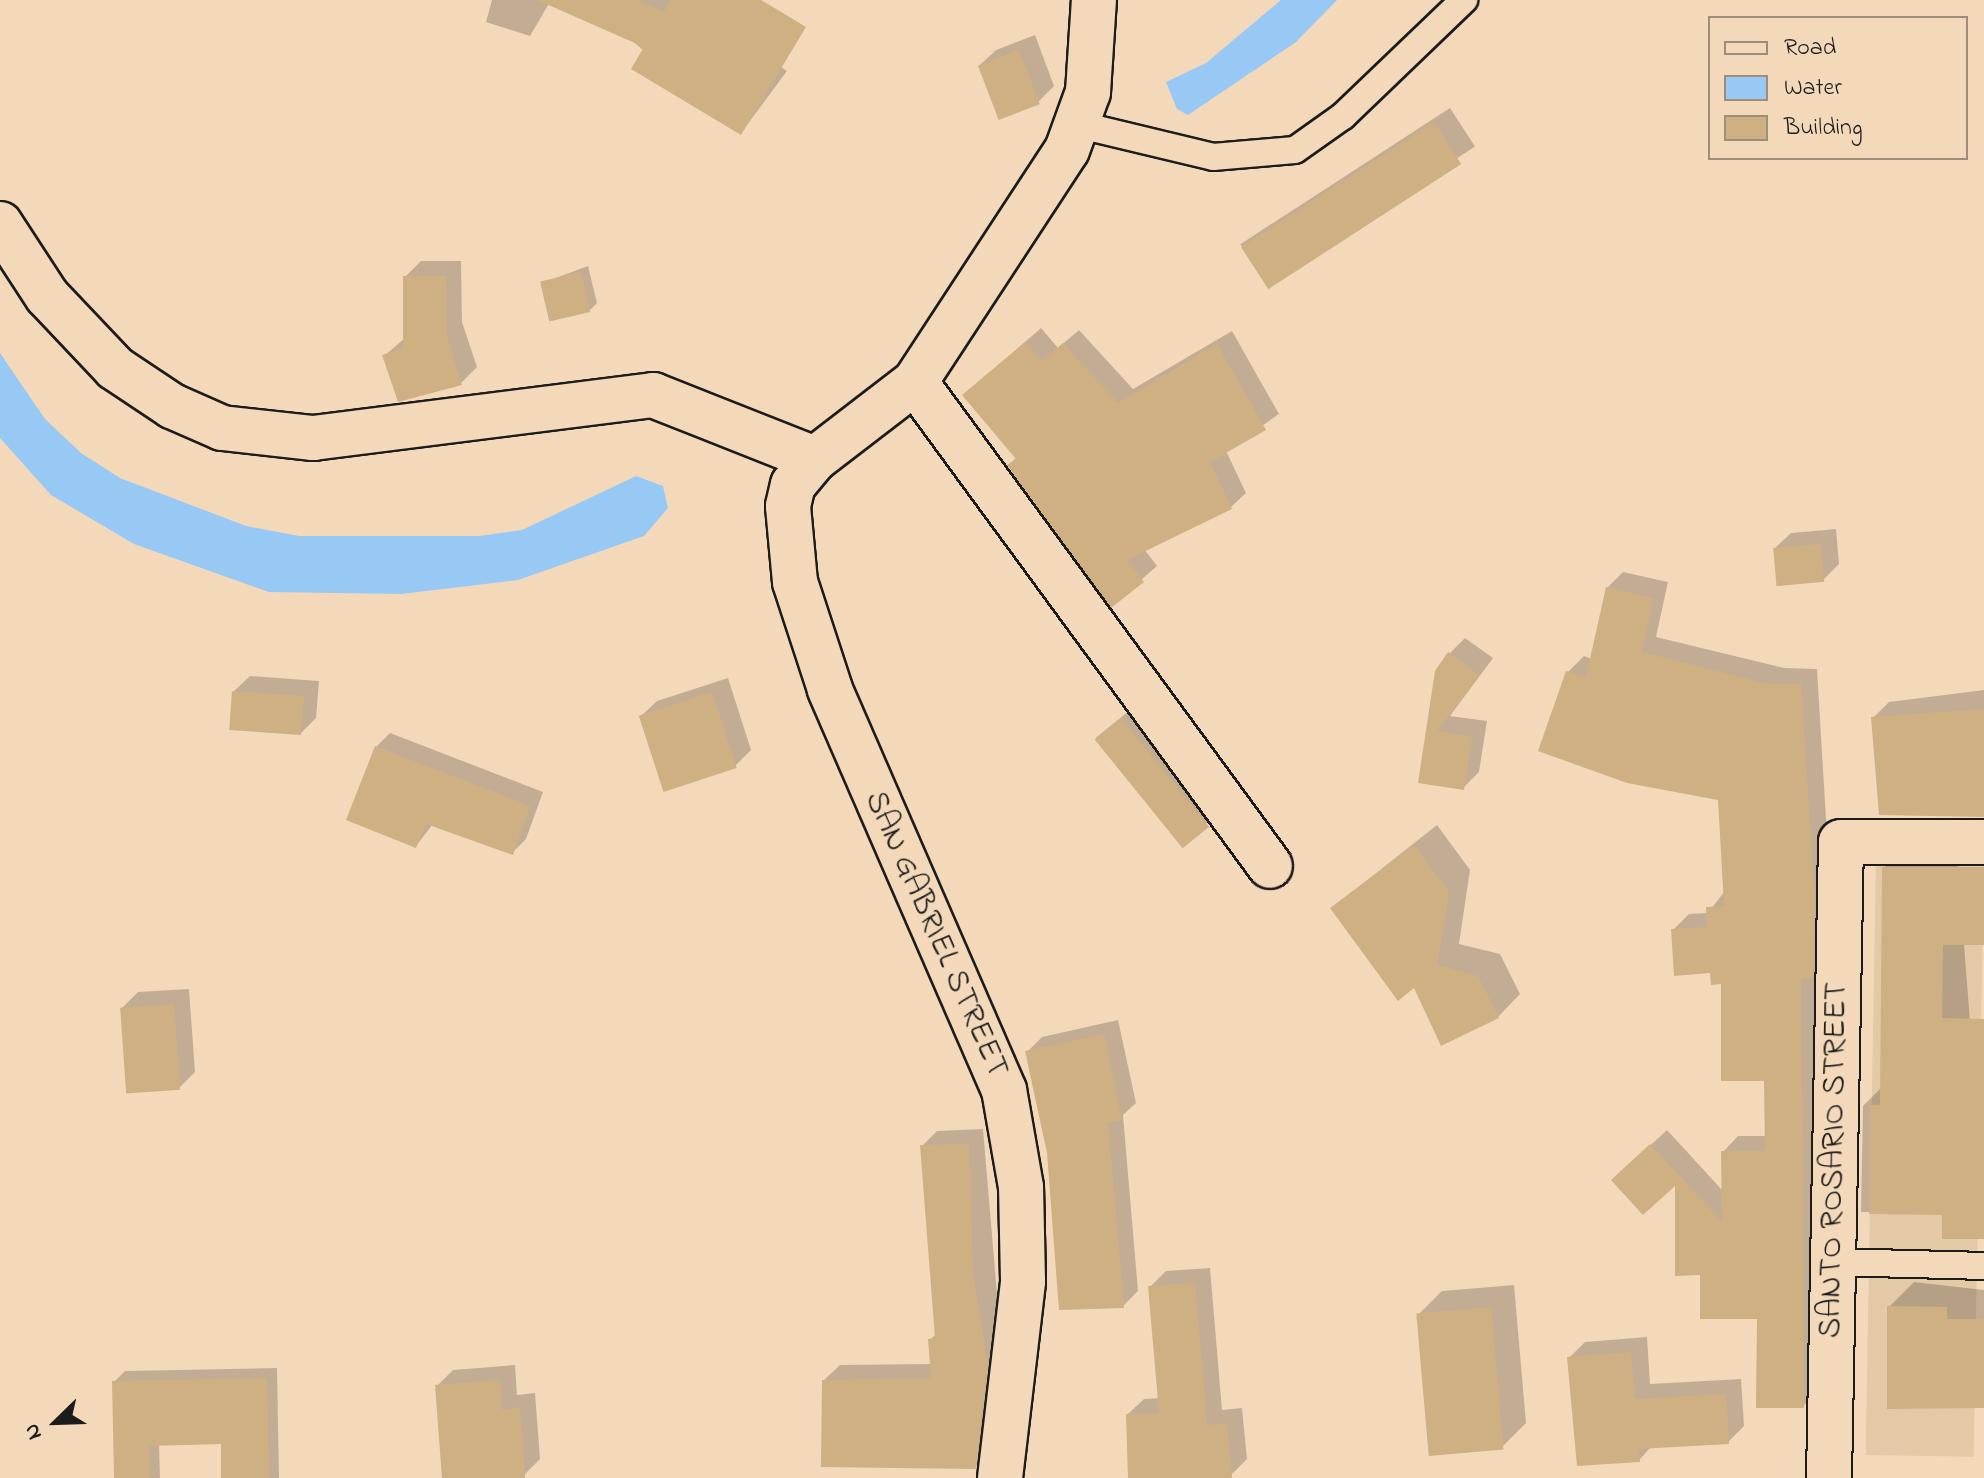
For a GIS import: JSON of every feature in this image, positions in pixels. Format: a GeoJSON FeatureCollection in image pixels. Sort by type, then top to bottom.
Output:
{"type":"FeatureCollection","features":[{"type":"Feature","properties":{"kind":"street","name":"SAN GABRIEL STREET"},"geometry":{"type":"LineString","coordinates":[[1000,1478],[1023,1281],[1021,1187],[1004,1090],[864,775],[795,582],[788,506],[793,485],[815,459],[915,382],[1067,150],[1088,92],[1094,0]]}},
{"type":"Feature","properties":{"kind":"street"},"geometry":{"type":"LineString","coordinates":[[0,224],[47,296],[115,368],[222,428],[313,438],[653,395],[815,459]]}},
{"type":"Feature","properties":{"kind":"street"},"geometry":{"type":"LineString","coordinates":[[915,382],[1270,866]]}},
{"type":"Feature","properties":{"kind":"street","name":"SANTO ROSARIO STREET"},"geometry":{"type":"LineString","coordinates":[[1829,1478],[1841,842],[1984,842]]}},
{"type":"Feature","properties":{"kind":"lane"},"geometry":{"type":"LineString","coordinates":[[1076,124],[1213,157],[1295,150],[1343,116],[1464,0]]}},
{"type":"Feature","properties":{"kind":"lane"},"geometry":{"type":"LineString","coordinates":[[1833,1262],[1984,1266]]}},
{"type":"Feature","properties":{"kind":"shaded area"},"geometry":{"type":"Polygon","coordinates":[[[1876,860],[1984,862],[1974,1457],[1866,1455],[1876,860]]]}},
{"type":"Feature","properties":{"kind":"water"},"geometry":{"type":"Polygon","coordinates":[[[1281,0],[1337,0],[1296,42],[1188,115],[1177,109],[1166,82],[1206,63],[1281,0]]]}},
{"type":"Feature","properties":{"kind":"water"},"geometry":{"type":"Polygon","coordinates":[[[0,353],[45,419],[81,453],[120,478],[246,526],[299,536],[479,536],[522,530],[636,476],[663,486],[668,508],[644,536],[518,580],[401,594],[269,592],[134,544],[51,495],[0,438],[0,353]]]}},
{"type":"Feature","properties":{"kind":"building"},"geometry":{"type":"Polygon","coordinates":[[[537,0],[637,0],[664,12],[671,0],[761,0],[806,27],[741,135],[631,69],[644,47],[537,0]]]}},
{"type":"Feature","properties":{"kind":"building"},"geometry":{"type":"Polygon","coordinates":[[[1019,50],[1040,104],[999,120],[978,66],[1019,50]]]}},
{"type":"Feature","properties":{"kind":"building"},"geometry":{"type":"Polygon","coordinates":[[[1434,122],[1461,164],[1268,289],[1241,247],[1434,122]]]}},
{"type":"Feature","properties":{"kind":"building"},"geometry":{"type":"Polygon","coordinates":[[[581,272],[590,312],[549,321],[540,281],[581,272]]]}},
{"type":"Feature","properties":{"kind":"building"},"geometry":{"type":"Polygon","coordinates":[[[403,276],[446,276],[447,338],[462,385],[398,402],[382,355],[403,348],[403,276]]]}},
{"type":"Feature","properties":{"kind":"building"},"geometry":{"type":"Polygon","coordinates":[[[1025,342],[1042,361],[1063,343],[1118,403],[1217,344],[1266,430],[1210,462],[1232,509],[1127,560],[1144,582],[1111,608],[1007,465],[1016,459],[962,395],[1025,342]]]}},
{"type":"Feature","properties":{"kind":"building"},"geometry":{"type":"Polygon","coordinates":[[[1821,544],[1824,582],[1776,586],[1773,548],[1821,544]]]}},
{"type":"Feature","properties":{"kind":"building"},"geometry":{"type":"Polygon","coordinates":[[[1606,587],[1653,598],[1642,652],[1767,684],[1801,684],[1815,902],[1813,978],[1801,979],[1804,1408],[1756,1408],[1757,1319],[1700,1319],[1700,1275],[1675,1276],[1675,1186],[1643,1215],[1611,1180],[1650,1144],[1722,1222],[1721,1151],[1765,1151],[1764,1081],[1721,1081],[1721,984],[1711,985],[1710,973],[1674,976],[1671,929],[1707,927],[1706,907],[1724,906],[1718,800],[1627,783],[1538,751],[1566,671],[1586,677],[1606,587]]]}},
{"type":"Feature","properties":{"kind":"building"},"geometry":{"type":"Polygon","coordinates":[[[1448,652],[1479,675],[1437,731],[1472,737],[1464,790],[1418,783],[1435,671],[1448,652]]]}},
{"type":"Feature","properties":{"kind":"building"},"geometry":{"type":"Polygon","coordinates":[[[232,691],[304,696],[301,735],[229,730],[232,691]]]}},
{"type":"Feature","properties":{"kind":"building"},"geometry":{"type":"Polygon","coordinates":[[[712,692],[737,768],[663,792],[639,716],[712,692]]]}},
{"type":"Feature","properties":{"kind":"building"},"geometry":{"type":"Polygon","coordinates":[[[1984,709],[1984,817],[1879,815],[1871,717],[1984,709]]]}},
{"type":"Feature","properties":{"kind":"building"},"geometry":{"type":"Polygon","coordinates":[[[1121,718],[1209,827],[1183,848],[1095,739],[1121,718]]]}},
{"type":"Feature","properties":{"kind":"building"},"geometry":{"type":"Polygon","coordinates":[[[375,746],[530,806],[513,855],[426,824],[416,848],[346,820],[375,746]]]}},
{"type":"Feature","properties":{"kind":"building"},"geometry":{"type":"Polygon","coordinates":[[[1414,845],[1449,892],[1437,965],[1478,976],[1499,1018],[1441,1046],[1414,988],[1398,1001],[1330,908],[1414,845]]]}},
{"type":"Feature","properties":{"kind":"building"},"geometry":{"type":"Polygon","coordinates":[[[1882,867],[1984,867],[1984,945],[1943,945],[1942,1018],[1984,1019],[1984,1239],[1942,1239],[1942,1215],[1869,1214],[1870,1105],[1880,1105],[1882,867]]]}},
{"type":"Feature","properties":{"kind":"building"},"geometry":{"type":"Polygon","coordinates":[[[174,1004],[180,1090],[126,1094],[120,1008],[174,1004]]]}},
{"type":"Feature","properties":{"kind":"building"},"geometry":{"type":"Polygon","coordinates":[[[1104,1034],[1122,1120],[1108,1122],[1124,1308],[1059,1310],[1047,1153],[1025,1051],[1104,1034]]]}},
{"type":"Feature","properties":{"kind":"building"},"geometry":{"type":"Polygon","coordinates":[[[969,1144],[973,1272],[988,1368],[976,1469],[821,1467],[822,1380],[931,1378],[928,1339],[935,1338],[920,1145],[969,1144]]]}},
{"type":"Feature","properties":{"kind":"building"},"geometry":{"type":"Polygon","coordinates":[[[1195,1283],[1207,1425],[1227,1423],[1232,1478],[1128,1478],[1126,1414],[1159,1413],[1148,1286],[1195,1283]]]}},
{"type":"Feature","properties":{"kind":"building"},"geometry":{"type":"Polygon","coordinates":[[[1887,1306],[1947,1307],[1947,1319],[1984,1319],[1984,1408],[1887,1409],[1887,1306]]]}},
{"type":"Feature","properties":{"kind":"building"},"geometry":{"type":"Polygon","coordinates":[[[1491,1307],[1503,1449],[1429,1456],[1416,1314],[1491,1307]]]}},
{"type":"Feature","properties":{"kind":"building"},"geometry":{"type":"Polygon","coordinates":[[[1631,1352],[1635,1399],[1726,1394],[1729,1444],[1639,1449],[1640,1462],[1577,1466],[1567,1357],[1631,1352]]]}},
{"type":"Feature","properties":{"kind":"building"},"geometry":{"type":"Polygon","coordinates":[[[267,1378],[269,1478],[221,1478],[221,1444],[149,1446],[150,1478],[114,1478],[112,1381],[267,1378]]]}},
{"type":"Feature","properties":{"kind":"building"},"geometry":{"type":"Polygon","coordinates":[[[500,1380],[502,1410],[520,1408],[525,1478],[442,1478],[435,1385],[500,1380]]]}}]}
